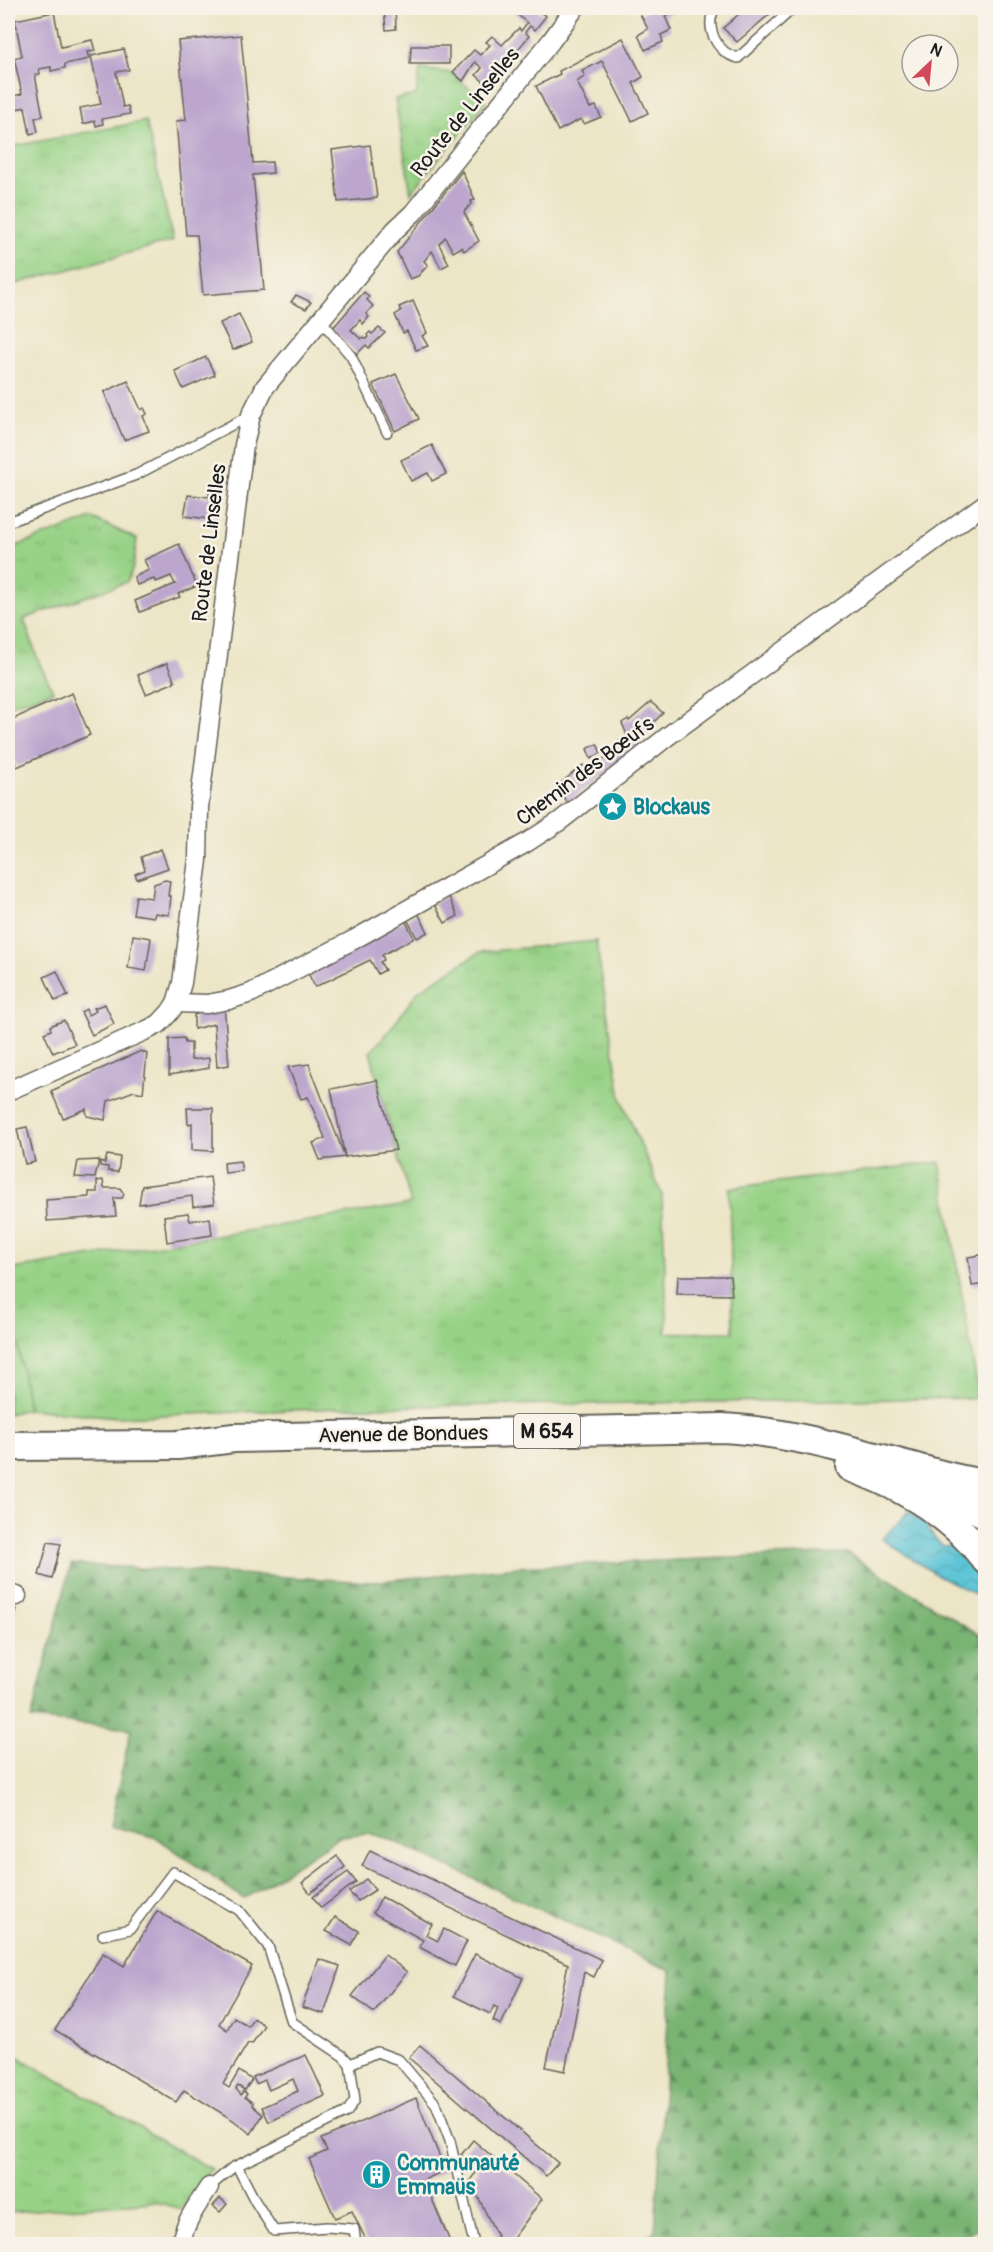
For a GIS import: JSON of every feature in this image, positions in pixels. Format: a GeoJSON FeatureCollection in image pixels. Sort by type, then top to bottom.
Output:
{"type":"FeatureCollection","features":[{"type":"Feature","properties":{"kind":"main road","name":"Avenue de Bondues"},"geometry":{"type":"LineString","coordinates":[[8,1446],[178,1445],[234,1438],[681,1427],[722,1428],[773,1432],[939,1475],[986,1484]]}},
{"type":"Feature","properties":{"kind":"main road"},"geometry":{"type":"LineString","coordinates":[[722,1428],[830,1459],[894,1485],[938,1512],[968,1539],[986,1560]]}},
{"type":"Feature","properties":{"kind":"main road","name":"Avenue de Bondues"},"geometry":{"type":"LineString","coordinates":[[8,1437],[22,1434],[170,1431],[234,1438]]}},
{"type":"Feature","properties":{"kind":"main road","name":"Avenue de Bondues"},"geometry":{"type":"LineString","coordinates":[[857,1453],[943,1490],[986,1514]]}},
{"type":"Feature","properties":{"kind":"street","name":"Route de Linselles"},"geometry":{"type":"LineString","coordinates":[[8,1091],[159,1024],[176,1003],[184,970],[198,860],[199,807],[242,463],[251,414],[265,387],[320,319],[420,205],[575,8]]}},
{"type":"Feature","properties":{"kind":"street","name":"Chemin des Bœufs"},"geometry":{"type":"LineString","coordinates":[[176,1003],[207,1004],[251,993],[355,939],[526,843],[560,821],[668,736],[986,503]]}},
{"type":"Feature","properties":{"kind":"street"},"geometry":{"type":"LineString","coordinates":[[181,2244],[188,2218],[209,2187]]}},
{"type":"Feature","properties":{"kind":"lane"},"geometry":{"type":"LineString","coordinates":[[715,8],[710,16],[710,28],[715,39],[724,51],[738,58],[789,12]]}},
{"type":"Feature","properties":{"kind":"lane"},"geometry":{"type":"LineString","coordinates":[[320,319],[351,356],[387,432]]}},
{"type":"Feature","properties":{"kind":"lane"},"geometry":{"type":"LineString","coordinates":[[8,522],[136,475],[251,414]]}},
{"type":"Feature","properties":{"kind":"lane"},"geometry":{"type":"LineString","coordinates":[[103,1935],[130,1929],[173,1872],[239,1910],[268,1946],[292,2022],[343,2056],[350,2064],[355,2100],[347,2112],[237,2166],[209,2187]]}},
{"type":"Feature","properties":{"kind":"lane"},"geometry":{"type":"LineString","coordinates":[[350,2064],[377,2052],[399,2060],[436,2104],[450,2141],[474,2244]]}},
{"type":"Feature","properties":{"kind":"lane"},"geometry":{"type":"LineString","coordinates":[[237,2166],[274,2231],[327,2227],[354,2229],[356,2244]]}},
{"type":"Feature","properties":{"kind":"green space"},"geometry":{"type":"Polygon","coordinates":[[[420,69],[451,73],[486,102],[411,193],[395,99],[416,95],[420,69]]]}},
{"type":"Feature","properties":{"kind":"green space"},"geometry":{"type":"Polygon","coordinates":[[[146,121],[173,241],[8,286],[8,147],[146,121]]]}},
{"type":"Feature","properties":{"kind":"green space"},"geometry":{"type":"Polygon","coordinates":[[[92,518],[137,539],[133,568],[127,582],[24,619],[38,660],[53,691],[8,706],[8,549],[92,518]]]}},
{"type":"Feature","properties":{"kind":"green space"},"geometry":{"type":"Polygon","coordinates":[[[596,941],[621,1098],[662,1195],[666,1333],[733,1332],[729,1188],[940,1162],[979,1398],[368,1407],[117,1417],[28,1409],[8,1270],[411,1204],[370,1052],[390,1030],[418,991],[480,952],[596,941]]]}},
{"type":"Feature","properties":{"kind":"green space"},"geometry":{"type":"Polygon","coordinates":[[[8,1281],[28,1409],[8,1414],[8,1281]]]}},
{"type":"Feature","properties":{"kind":"green space"},"geometry":{"type":"Polygon","coordinates":[[[847,1553],[985,1638],[985,2226],[943,2244],[639,2244],[655,2230],[671,1971],[389,1839],[368,1833],[341,1836],[244,1899],[157,1838],[110,1826],[131,1729],[31,1719],[71,1564],[371,1582],[516,1567],[847,1553]]]}},
{"type":"Feature","properties":{"kind":"green space"},"geometry":{"type":"Polygon","coordinates":[[[8,2051],[211,2169],[182,2209],[156,2202],[8,2212],[8,2051]]]}},
{"type":"Feature","properties":{"kind":"water"},"geometry":{"type":"Polygon","coordinates":[[[909,1511],[926,1524],[935,1539],[943,1546],[957,1545],[985,1580],[985,1599],[934,1573],[882,1539],[909,1511]]]}},
{"type":"Feature","properties":{"kind":"building"},"geometry":{"type":"Polygon","coordinates":[[[384,8],[395,8],[396,29],[386,30],[384,8]]]}},
{"type":"Feature","properties":{"kind":"building"},"geometry":{"type":"Polygon","coordinates":[[[519,8],[533,8],[546,16],[535,30],[530,26],[525,32],[529,36],[491,82],[487,78],[484,82],[476,75],[482,68],[475,62],[463,81],[453,72],[474,50],[480,55],[490,45],[486,42],[492,36],[502,45],[519,28],[521,31],[527,23],[513,11],[519,8]]]}},
{"type":"Feature","properties":{"kind":"building"},"geometry":{"type":"Polygon","coordinates":[[[653,8],[671,8],[673,12],[665,16],[671,30],[661,35],[663,42],[645,50],[638,35],[648,29],[640,14],[653,8]]]}},
{"type":"Feature","properties":{"kind":"building"},"geometry":{"type":"Polygon","coordinates":[[[746,8],[777,8],[737,42],[723,28],[746,8]]]}},
{"type":"Feature","properties":{"kind":"building"},"geometry":{"type":"Polygon","coordinates":[[[54,12],[61,47],[92,40],[95,51],[87,52],[89,59],[65,64],[65,68],[51,71],[51,67],[39,69],[40,74],[35,75],[43,116],[35,118],[38,132],[30,134],[25,107],[8,111],[8,97],[22,94],[14,58],[22,56],[15,20],[54,12]]]}},
{"type":"Feature","properties":{"kind":"building"},"geometry":{"type":"Polygon","coordinates":[[[241,35],[253,163],[272,162],[273,173],[253,175],[264,290],[203,295],[197,235],[186,235],[176,121],[186,120],[178,41],[241,35]]]}},
{"type":"Feature","properties":{"kind":"building"},"geometry":{"type":"Polygon","coordinates":[[[623,38],[643,77],[633,83],[648,113],[632,121],[602,61],[582,71],[585,76],[577,82],[590,108],[596,106],[601,117],[584,124],[581,119],[558,131],[536,86],[560,74],[559,71],[623,38]]]}},
{"type":"Feature","properties":{"kind":"building"},"geometry":{"type":"Polygon","coordinates":[[[411,46],[449,46],[449,64],[410,64],[411,46]]]}},
{"type":"Feature","properties":{"kind":"building"},"geometry":{"type":"Polygon","coordinates":[[[124,49],[129,70],[116,72],[123,107],[128,106],[130,114],[102,119],[103,124],[96,126],[95,121],[83,124],[80,108],[101,104],[91,56],[124,49]]]}},
{"type":"Feature","properties":{"kind":"building"},"geometry":{"type":"Polygon","coordinates":[[[370,145],[377,198],[338,202],[332,150],[370,145]]]}},
{"type":"Feature","properties":{"kind":"building"},"geometry":{"type":"Polygon","coordinates":[[[462,171],[475,200],[471,201],[472,203],[464,212],[479,241],[464,251],[462,247],[453,252],[445,237],[439,244],[449,264],[441,268],[432,251],[424,261],[428,265],[418,276],[410,279],[397,252],[462,171]]]}},
{"type":"Feature","properties":{"kind":"building"},"geometry":{"type":"Polygon","coordinates":[[[364,292],[369,297],[367,300],[373,306],[366,314],[369,317],[363,324],[360,320],[351,330],[361,339],[363,337],[366,339],[370,332],[372,334],[379,328],[385,333],[369,348],[366,345],[357,354],[332,329],[364,292]]]}},
{"type":"Feature","properties":{"kind":"building"},"geometry":{"type":"Polygon","coordinates":[[[296,295],[311,302],[306,309],[291,302],[296,295]]]}},
{"type":"Feature","properties":{"kind":"building"},"geometry":{"type":"Polygon","coordinates":[[[413,301],[427,333],[422,336],[428,346],[416,350],[407,331],[403,333],[395,315],[401,311],[399,307],[413,301]]]}},
{"type":"Feature","properties":{"kind":"building"},"geometry":{"type":"Polygon","coordinates":[[[239,314],[252,342],[233,350],[220,323],[239,314]]]}},
{"type":"Feature","properties":{"kind":"building"},"geometry":{"type":"Polygon","coordinates":[[[206,357],[215,375],[183,389],[175,371],[206,357]]]}},
{"type":"Feature","properties":{"kind":"building"},"geometry":{"type":"Polygon","coordinates":[[[396,374],[419,419],[395,431],[373,384],[396,374]]]}},
{"type":"Feature","properties":{"kind":"building"},"geometry":{"type":"Polygon","coordinates":[[[128,381],[141,410],[144,408],[147,414],[143,416],[149,431],[124,440],[104,392],[128,381]]]}},
{"type":"Feature","properties":{"kind":"building"},"geometry":{"type":"Polygon","coordinates":[[[432,445],[446,474],[432,481],[428,473],[411,481],[401,460],[432,445]]]}},
{"type":"Feature","properties":{"kind":"building"},"geometry":{"type":"Polygon","coordinates":[[[220,484],[217,520],[184,516],[188,495],[209,497],[210,487],[220,484]]]}},
{"type":"Feature","properties":{"kind":"building"},"geometry":{"type":"Polygon","coordinates":[[[179,544],[197,586],[178,594],[180,597],[140,612],[135,601],[175,584],[171,576],[156,582],[154,579],[137,585],[134,577],[149,570],[144,560],[179,544]]]}},
{"type":"Feature","properties":{"kind":"building"},"geometry":{"type":"Polygon","coordinates":[[[167,663],[175,682],[146,694],[138,675],[167,663]]]}},
{"type":"Feature","properties":{"kind":"building"},"geometry":{"type":"Polygon","coordinates":[[[72,693],[90,735],[17,767],[8,745],[8,721],[72,693]]]}},
{"type":"Feature","properties":{"kind":"building"},"geometry":{"type":"Polygon","coordinates":[[[651,702],[663,713],[653,723],[655,725],[637,739],[640,746],[568,803],[556,787],[583,765],[588,771],[604,758],[606,761],[610,757],[606,752],[627,735],[622,723],[628,719],[629,721],[651,702]]]}},
{"type":"Feature","properties":{"kind":"building"},"geometry":{"type":"Polygon","coordinates":[[[597,744],[601,753],[591,759],[587,749],[597,744]]]}},
{"type":"Feature","properties":{"kind":"building"},"geometry":{"type":"Polygon","coordinates":[[[161,849],[168,868],[137,879],[135,874],[145,870],[141,857],[161,849]]]}},
{"type":"Feature","properties":{"kind":"building"},"geometry":{"type":"Polygon","coordinates":[[[165,880],[170,881],[169,915],[155,913],[154,917],[133,914],[136,896],[152,898],[154,884],[165,880]]]}},
{"type":"Feature","properties":{"kind":"building"},"geometry":{"type":"Polygon","coordinates":[[[448,895],[458,916],[445,923],[434,903],[448,895]]]}},
{"type":"Feature","properties":{"kind":"building"},"geometry":{"type":"Polygon","coordinates":[[[418,913],[428,932],[417,938],[407,919],[418,913]]]}},
{"type":"Feature","properties":{"kind":"building"},"geometry":{"type":"Polygon","coordinates":[[[405,920],[414,938],[382,955],[384,960],[380,962],[385,970],[378,974],[370,960],[315,987],[306,969],[405,920]]]}},
{"type":"Feature","properties":{"kind":"building"},"geometry":{"type":"Polygon","coordinates":[[[133,935],[151,938],[146,971],[128,968],[133,935]]]}},
{"type":"Feature","properties":{"kind":"building"},"geometry":{"type":"Polygon","coordinates":[[[57,971],[68,996],[55,1001],[44,977],[57,971]]]}},
{"type":"Feature","properties":{"kind":"building"},"geometry":{"type":"Polygon","coordinates":[[[105,1004],[114,1024],[92,1035],[81,1012],[86,1009],[88,1015],[96,1011],[94,1008],[105,1004]]]}},
{"type":"Feature","properties":{"kind":"building"},"geometry":{"type":"Polygon","coordinates":[[[224,1004],[229,1065],[217,1067],[214,1024],[194,1029],[194,1015],[224,1004]]]}},
{"type":"Feature","properties":{"kind":"building"},"geometry":{"type":"Polygon","coordinates":[[[64,1020],[75,1044],[53,1053],[44,1033],[51,1030],[50,1026],[64,1020]]]}},
{"type":"Feature","properties":{"kind":"building"},"geometry":{"type":"Polygon","coordinates":[[[184,1038],[185,1043],[191,1043],[191,1060],[209,1058],[209,1068],[169,1075],[169,1039],[184,1038]]]}},
{"type":"Feature","properties":{"kind":"building"},"geometry":{"type":"Polygon","coordinates":[[[141,1051],[147,1054],[143,1093],[134,1091],[108,1101],[105,1120],[87,1116],[86,1109],[63,1118],[51,1091],[141,1051]]]}},
{"type":"Feature","properties":{"kind":"building"},"geometry":{"type":"Polygon","coordinates":[[[309,1064],[345,1157],[320,1160],[313,1143],[325,1138],[308,1097],[301,1099],[288,1067],[309,1064]]]}},
{"type":"Feature","properties":{"kind":"building"},"geometry":{"type":"Polygon","coordinates":[[[377,1080],[396,1150],[345,1157],[331,1089],[377,1080]]]}},
{"type":"Feature","properties":{"kind":"building"},"geometry":{"type":"Polygon","coordinates":[[[187,1108],[213,1108],[213,1151],[192,1150],[192,1123],[188,1124],[187,1108]]]}},
{"type":"Feature","properties":{"kind":"building"},"geometry":{"type":"Polygon","coordinates":[[[27,1127],[35,1162],[25,1164],[17,1129],[27,1127]]]}},
{"type":"Feature","properties":{"kind":"building"},"geometry":{"type":"Polygon","coordinates":[[[107,1155],[120,1157],[118,1172],[108,1171],[108,1167],[100,1166],[100,1162],[105,1163],[107,1155]]]}},
{"type":"Feature","properties":{"kind":"building"},"geometry":{"type":"Polygon","coordinates":[[[99,1160],[95,1178],[75,1177],[78,1161],[99,1160]]]}},
{"type":"Feature","properties":{"kind":"building"},"geometry":{"type":"Polygon","coordinates":[[[240,1161],[242,1171],[225,1173],[224,1163],[240,1161]]]}},
{"type":"Feature","properties":{"kind":"building"},"geometry":{"type":"Polygon","coordinates":[[[210,1177],[214,1204],[193,1207],[192,1196],[139,1204],[142,1186],[210,1177]]]}},
{"type":"Feature","properties":{"kind":"building"},"geometry":{"type":"Polygon","coordinates":[[[103,1180],[104,1188],[120,1188],[124,1194],[122,1198],[114,1198],[116,1216],[47,1221],[46,1200],[89,1197],[89,1192],[97,1192],[97,1181],[103,1180]]]}},
{"type":"Feature","properties":{"kind":"building"},"geometry":{"type":"Polygon","coordinates":[[[188,1213],[190,1221],[210,1218],[212,1235],[167,1242],[164,1216],[188,1213]]]}},
{"type":"Feature","properties":{"kind":"building"},"geometry":{"type":"Polygon","coordinates":[[[986,1254],[986,1284],[972,1286],[968,1257],[986,1254]]]}},
{"type":"Feature","properties":{"kind":"building"},"geometry":{"type":"Polygon","coordinates":[[[678,1276],[730,1276],[732,1295],[677,1294],[678,1276]]]}},
{"type":"Feature","properties":{"kind":"building"},"geometry":{"type":"Polygon","coordinates":[[[48,1542],[61,1544],[52,1579],[39,1575],[48,1542]]]}},
{"type":"Feature","properties":{"kind":"building"},"geometry":{"type":"Polygon","coordinates":[[[8,1602],[9,1607],[16,1609],[8,1639],[8,1602]]]}},
{"type":"Feature","properties":{"kind":"building"},"geometry":{"type":"Polygon","coordinates":[[[370,1850],[602,1960],[594,1977],[584,1972],[565,2071],[546,2067],[568,1964],[362,1866],[370,1850]]]}},
{"type":"Feature","properties":{"kind":"building"},"geometry":{"type":"Polygon","coordinates":[[[337,1856],[345,1867],[310,1893],[302,1883],[337,1856]]]}},
{"type":"Feature","properties":{"kind":"building"},"geometry":{"type":"Polygon","coordinates":[[[348,1872],[356,1882],[321,1908],[313,1897],[348,1872]]]}},
{"type":"Feature","properties":{"kind":"building"},"geometry":{"type":"Polygon","coordinates":[[[366,1879],[375,1890],[358,1901],[349,1892],[366,1879]]]}},
{"type":"Feature","properties":{"kind":"building"},"geometry":{"type":"Polygon","coordinates":[[[382,1897],[432,1924],[426,1935],[438,1941],[444,1929],[467,1941],[455,1966],[419,1947],[423,1940],[373,1913],[382,1897]]]}},
{"type":"Feature","properties":{"kind":"building"},"geometry":{"type":"Polygon","coordinates":[[[157,1911],[252,1966],[219,2024],[227,2030],[234,2017],[248,2026],[253,2018],[264,2025],[252,2044],[248,2043],[223,2084],[229,2088],[239,2071],[252,2080],[245,2090],[238,2086],[236,2089],[241,2095],[243,2091],[247,2094],[245,2097],[263,2115],[251,2134],[233,2120],[184,2090],[176,2102],[55,2030],[103,1953],[124,1966],[157,1911]]]}},
{"type":"Feature","properties":{"kind":"building"},"geometry":{"type":"Polygon","coordinates":[[[335,1917],[359,1931],[351,1945],[326,1931],[335,1917]]]}},
{"type":"Feature","properties":{"kind":"building"},"geometry":{"type":"Polygon","coordinates":[[[475,1954],[523,1978],[501,2025],[493,2021],[498,2008],[494,2006],[490,2014],[454,1996],[475,1954]]]}},
{"type":"Feature","properties":{"kind":"building"},"geometry":{"type":"Polygon","coordinates":[[[385,1955],[407,1972],[374,2013],[352,1996],[385,1955]]]}},
{"type":"Feature","properties":{"kind":"building"},"geometry":{"type":"Polygon","coordinates":[[[319,1959],[340,1966],[324,2014],[302,2007],[319,1959]]]}},
{"type":"Feature","properties":{"kind":"building"},"geometry":{"type":"Polygon","coordinates":[[[420,2045],[558,2163],[546,2176],[409,2058],[420,2045]]]}},
{"type":"Feature","properties":{"kind":"building"},"geometry":{"type":"Polygon","coordinates":[[[306,2055],[325,2096],[269,2122],[262,2107],[298,2091],[293,2079],[269,2090],[265,2080],[256,2084],[253,2077],[306,2055]]]}},
{"type":"Feature","properties":{"kind":"building","name":"Communauté Emmaüs"},"geometry":{"type":"Polygon","coordinates":[[[416,2098],[445,2170],[424,2180],[451,2244],[368,2244],[352,2211],[335,2218],[309,2159],[327,2151],[321,2139],[416,2098]]]}},
{"type":"Feature","properties":{"kind":"building"},"geometry":{"type":"Polygon","coordinates":[[[473,2140],[542,2199],[509,2244],[501,2244],[470,2180],[478,2170],[461,2155],[473,2140]]]}},
{"type":"Feature","properties":{"kind":"building"},"geometry":{"type":"Polygon","coordinates":[[[220,2198],[227,2204],[220,2212],[213,2206],[220,2198]]]}},
{"type":"Feature","properties":{"kind":"place","name":"Blockaus"},"geometry":{"type":"Point","coordinates":[612,807]}},
{"type":"Feature","properties":{"kind":"place","name":"Communauté Emmaüs"},"geometry":{"type":"Point","coordinates":[376,2175]}}]}
